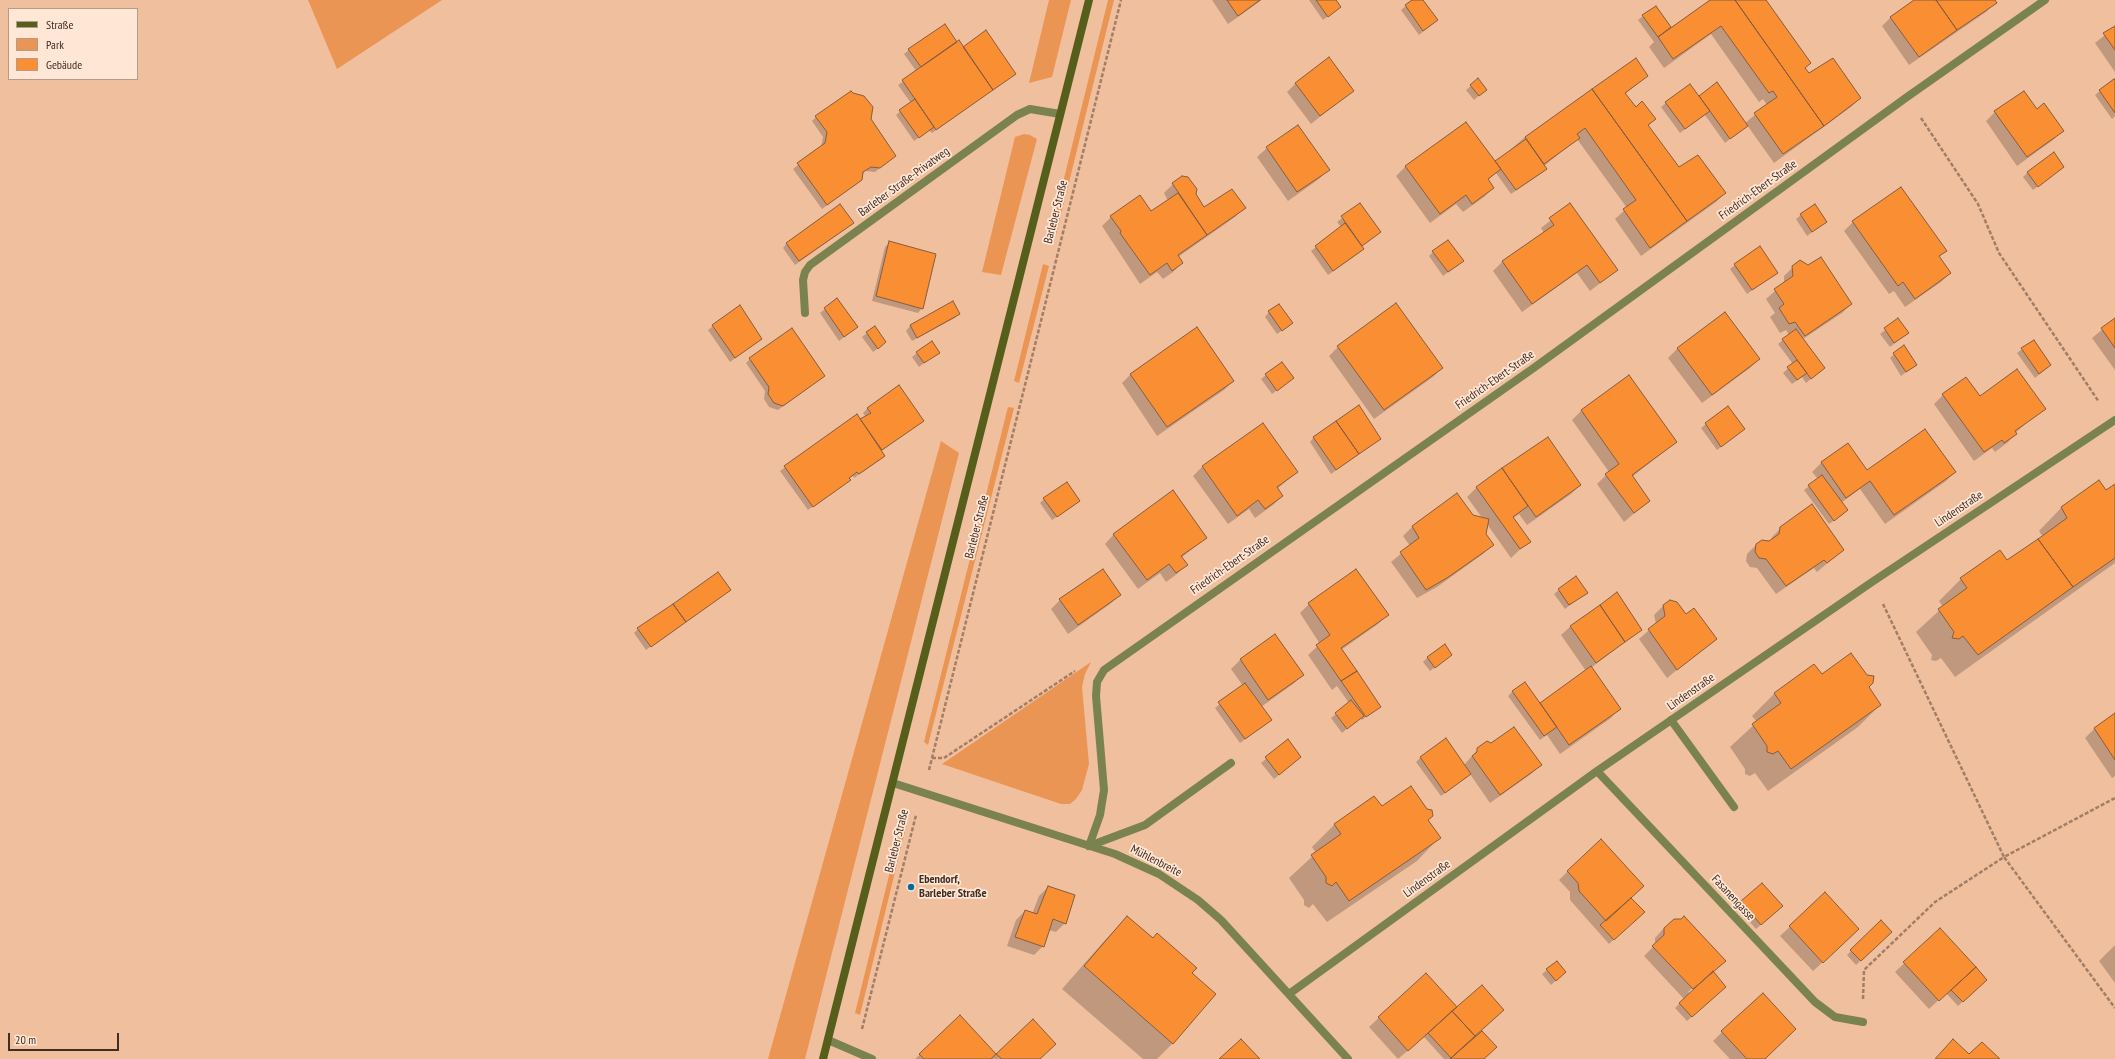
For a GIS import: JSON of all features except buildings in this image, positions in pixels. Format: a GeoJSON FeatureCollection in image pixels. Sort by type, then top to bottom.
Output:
{"type":"FeatureCollection","features":[{"type":"Feature","properties":{"kind":"main road","name":"Barleber Straße"},"geometry":{"type":"LineString","coordinates":[[823,1059],[1089,0]]}},
{"type":"Feature","properties":{"kind":"street","name":"Friedrich-Ebert-Straße"},"geometry":{"type":"LineString","coordinates":[[1089,846],[1100,815],[1104,790],[1096,696],[1097,682],[1104,670],[1148,637],[1535,366],[1907,97],[2045,0]]}},
{"type":"Feature","properties":{"kind":"street","name":"Barleber Straße-Privatweg"},"geometry":{"type":"LineString","coordinates":[[805,313],[802,280],[810,265],[1023,111],[1036,110],[1060,114]]}},
{"type":"Feature","properties":{"kind":"street","name":"Lindenstraße"},"geometry":{"type":"LineString","coordinates":[[1289,994],[1597,771],[1872,582],[2114,421]]}},
{"type":"Feature","properties":{"kind":"street"},"geometry":{"type":"LineString","coordinates":[[1671,720],[1734,807]]}},
{"type":"Feature","properties":{"kind":"street"},"geometry":{"type":"LineString","coordinates":[[1089,846],[1145,825],[1231,763]]}},
{"type":"Feature","properties":{"kind":"street","name":"Fasanengasse"},"geometry":{"type":"LineString","coordinates":[[1597,771],[1815,1002],[1835,1017],[1863,1022]]}},
{"type":"Feature","properties":{"kind":"street","name":"Mühlenbreite"},"geometry":{"type":"LineString","coordinates":[[892,783],[1089,846],[1145,867],[1192,896],[1221,920],[1348,1059]]}},
{"type":"Feature","properties":{"kind":"street"},"geometry":{"type":"LineString","coordinates":[[828,1040],[857,1051],[872,1059]]}},
{"type":"Feature","properties":{"kind":"path","name":"Barleber Straße"},"geometry":{"type":"LineString","coordinates":[[857,1051],[922,792],[932,758],[1121,0]]}},
{"type":"Feature","properties":{"kind":"path"},"geometry":{"type":"LineString","coordinates":[[1907,97],[1978,204],[1999,253],[2114,421]]}},
{"type":"Feature","properties":{"kind":"path"},"geometry":{"type":"LineString","coordinates":[[1872,582],[2004,857],[2115,1008]]}},
{"type":"Feature","properties":{"kind":"path"},"geometry":{"type":"LineString","coordinates":[[932,758],[944,758],[1076,670]]}},
{"type":"Feature","properties":{"kind":"path"},"geometry":{"type":"LineString","coordinates":[[1864,970],[1935,902],[2004,857],[2115,798]]}},
{"type":"Feature","properties":{"kind":"green space"},"geometry":{"type":"Polygon","coordinates":[[[308,0],[442,0],[337,69],[308,0]]]}},
{"type":"Feature","properties":{"kind":"green space"},"geometry":{"type":"Polygon","coordinates":[[[1049,0],[1071,0],[1052,77],[1029,83],[1049,0]]]}},
{"type":"Feature","properties":{"kind":"green space"},"geometry":{"type":"Polygon","coordinates":[[[1108,0],[1114,0],[1056,235],[1050,235],[1108,0]]]}},
{"type":"Feature","properties":{"kind":"green space"},"geometry":{"type":"Polygon","coordinates":[[[1024,134],[1030,135],[1037,139],[1001,275],[982,272],[1015,137],[1024,134]]]}},
{"type":"Feature","properties":{"kind":"green space"},"geometry":{"type":"Polygon","coordinates":[[[1043,264],[1049,266],[1019,383],[1014,381],[1043,264]]]}},
{"type":"Feature","properties":{"kind":"green space"},"geometry":{"type":"Polygon","coordinates":[[[1008,407],[1014,408],[928,745],[924,742],[1008,407]]]}},
{"type":"Feature","properties":{"kind":"green space"},"geometry":{"type":"Polygon","coordinates":[[[941,441],[959,453],[805,1059],[768,1059],[941,441]]]}},
{"type":"Feature","properties":{"kind":"green space"},"geometry":{"type":"Polygon","coordinates":[[[1091,662],[1085,674],[1082,687],[1089,764],[1082,790],[1076,799],[1070,804],[1061,804],[942,764],[1091,662]]]}},
{"type":"Feature","properties":{"kind":"green space"},"geometry":{"type":"Polygon","coordinates":[[[907,823],[860,1015],[855,1013],[901,827],[907,823]]]}},
{"type":"Feature","properties":{"kind":"place","name":"Ebendorf, Barleber Straße"},"geometry":{"type":"Point","coordinates":[911,887]}}]}
